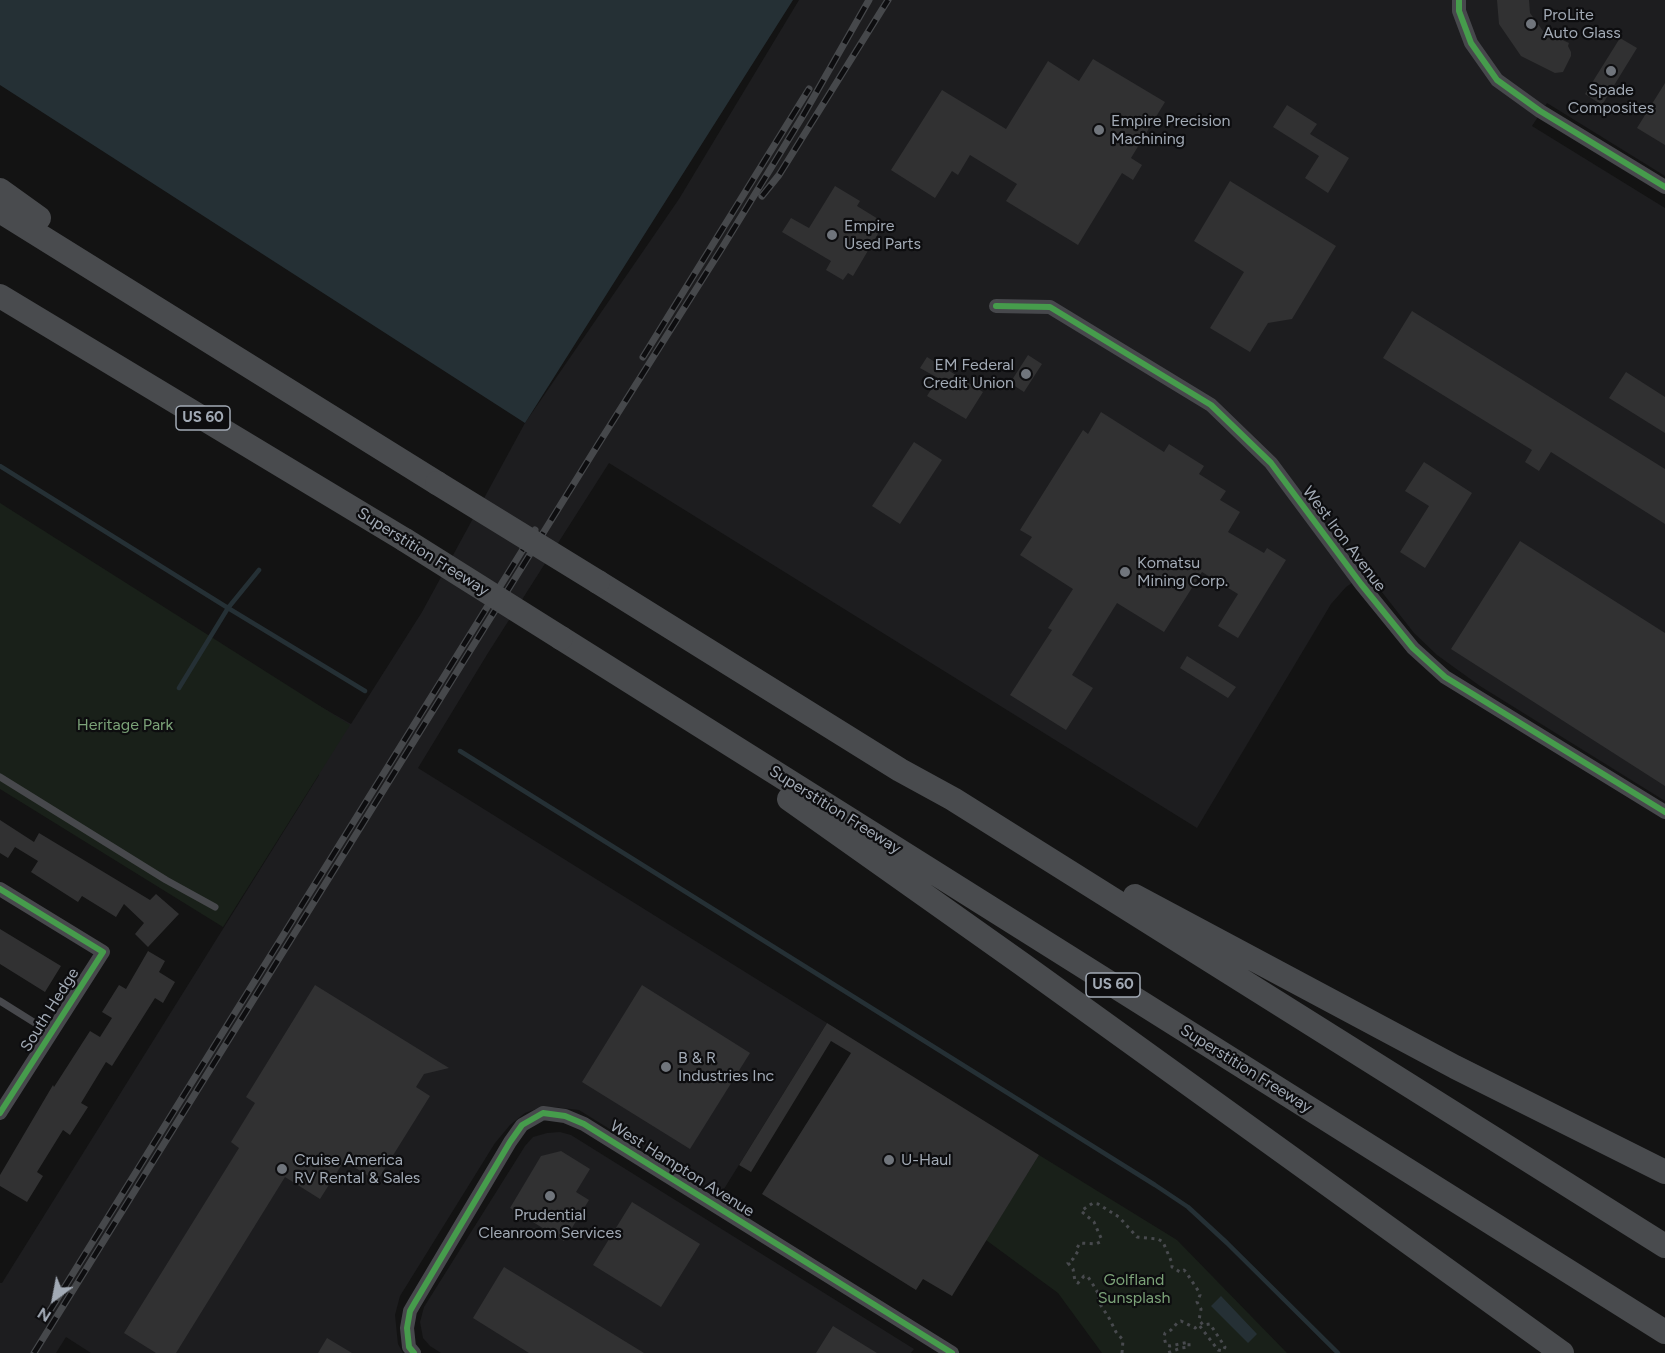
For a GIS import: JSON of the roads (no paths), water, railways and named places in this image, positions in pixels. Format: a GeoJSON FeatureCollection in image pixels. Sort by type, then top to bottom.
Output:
{"type":"FeatureCollection","features":[{"type":"Feature","properties":{"kind":"highway"},"geometry":{"type":"LineString","coordinates":[[0,190],[275,382]]}},
{"type":"Feature","properties":{"kind":"highway"},"geometry":{"type":"LineString","coordinates":[[0,211],[900,770],[1455,1067],[1665,1172]]}},
{"type":"Feature","properties":{"kind":"highway","name":"Superstition Freeway"},"geometry":{"type":"LineString","coordinates":[[0,296],[405,540],[1665,1332]]}},
{"type":"Feature","properties":{"kind":"highway"},"geometry":{"type":"LineString","coordinates":[[561,638],[1012,957],[1562,1353]]}},
{"type":"Feature","properties":{"kind":"highway"},"geometry":{"type":"LineString","coordinates":[[953,799],[1665,1246]]}},
{"type":"Feature","properties":{"kind":"street"},"geometry":{"type":"LineString","coordinates":[[1459,6],[1471,43],[1497,80],[1540,111],[1665,187]]}},
{"type":"Feature","properties":{"kind":"street","name":"West Iron Avenue"},"geometry":{"type":"LineString","coordinates":[[996,306],[1050,307],[1211,405],[1271,463],[1361,584],[1413,648],[1445,677],[1665,812]]}},
{"type":"Feature","properties":{"kind":"street","name":"South Hedge"},"geometry":{"type":"LineString","coordinates":[[0,889],[103,952],[1,1108]]}},
{"type":"Feature","properties":{"kind":"street","name":"West Hampton Avenue"},"geometry":{"type":"LineString","coordinates":[[414,1353],[409,1347],[407,1328],[410,1311],[510,1142],[522,1125],[543,1113],[565,1116],[584,1124],[952,1353]]}},
{"type":"Feature","properties":{"kind":"lane"},"geometry":{"type":"LineString","coordinates":[[0,777],[156,874],[215,907]]}},
{"type":"Feature","properties":{"kind":"lane"},"geometry":{"type":"LineString","coordinates":[[0,1001],[52,1033]]}},
{"type":"Feature","properties":{"kind":"waterway"},"geometry":{"type":"LineString","coordinates":[[0,466],[365,691]]}},
{"type":"Feature","properties":{"kind":"waterway"},"geometry":{"type":"LineString","coordinates":[[179,688],[228,608],[259,570]]}},
{"type":"Feature","properties":{"kind":"waterway"},"geometry":{"type":"LineString","coordinates":[[460,751],[1188,1207],[1338,1353]]}},
{"type":"Feature","properties":{"kind":"railway"},"geometry":{"type":"LineString","coordinates":[[34,1353],[722,248],[804,114],[869,0]]}},
{"type":"Feature","properties":{"kind":"railway"},"geometry":{"type":"LineString","coordinates":[[762,196],[779,175],[888,0]]}},
{"type":"Feature","properties":{"kind":"railway"},"geometry":{"type":"LineString","coordinates":[[643,357],[809,89]]}},
{"type":"Feature","properties":{"kind":"railway"},"geometry":{"type":"LineString","coordinates":[[49,1312],[535,530]]}},
{"type":"Feature","properties":{"kind":"place","name":"ProLite Auto Glass"},"geometry":{"type":"Point","coordinates":[1531,24]}},
{"type":"Feature","properties":{"kind":"place","name":"Spade Composites"},"geometry":{"type":"Point","coordinates":[1611,71]}},
{"type":"Feature","properties":{"kind":"place","name":"Empire Precision Machining"},"geometry":{"type":"Point","coordinates":[1099,130]}},
{"type":"Feature","properties":{"kind":"place","name":"Empire Used Parts"},"geometry":{"type":"Point","coordinates":[832,235]}},
{"type":"Feature","properties":{"kind":"place","name":"EM Federal Credit Union"},"geometry":{"type":"Point","coordinates":[1026,374]}},
{"type":"Feature","properties":{"kind":"place","name":"Komatsu Mining Corp."},"geometry":{"type":"Point","coordinates":[1125,572]}},
{"type":"Feature","properties":{"kind":"place","name":"B & R Industries Inc"},"geometry":{"type":"Point","coordinates":[666,1067]}},
{"type":"Feature","properties":{"kind":"place","name":"U-Haul"},"geometry":{"type":"Point","coordinates":[889,1160]}},
{"type":"Feature","properties":{"kind":"place","name":"Cruise America RV Rental & Sales"},"geometry":{"type":"Point","coordinates":[282,1169]}},
{"type":"Feature","properties":{"kind":"place","name":"Prudential Cleanroom Services"},"geometry":{"type":"Point","coordinates":[550,1196]}},
{"type":"Feature","properties":{"kind":"park label","name":"Heritage Park"},"geometry":{"type":"Point","coordinates":[125,725]}},
{"type":"Feature","properties":{"kind":"park label","name":"Golfland Sunsplash"},"geometry":{"type":"Point","coordinates":[1134,1289]}}]}
